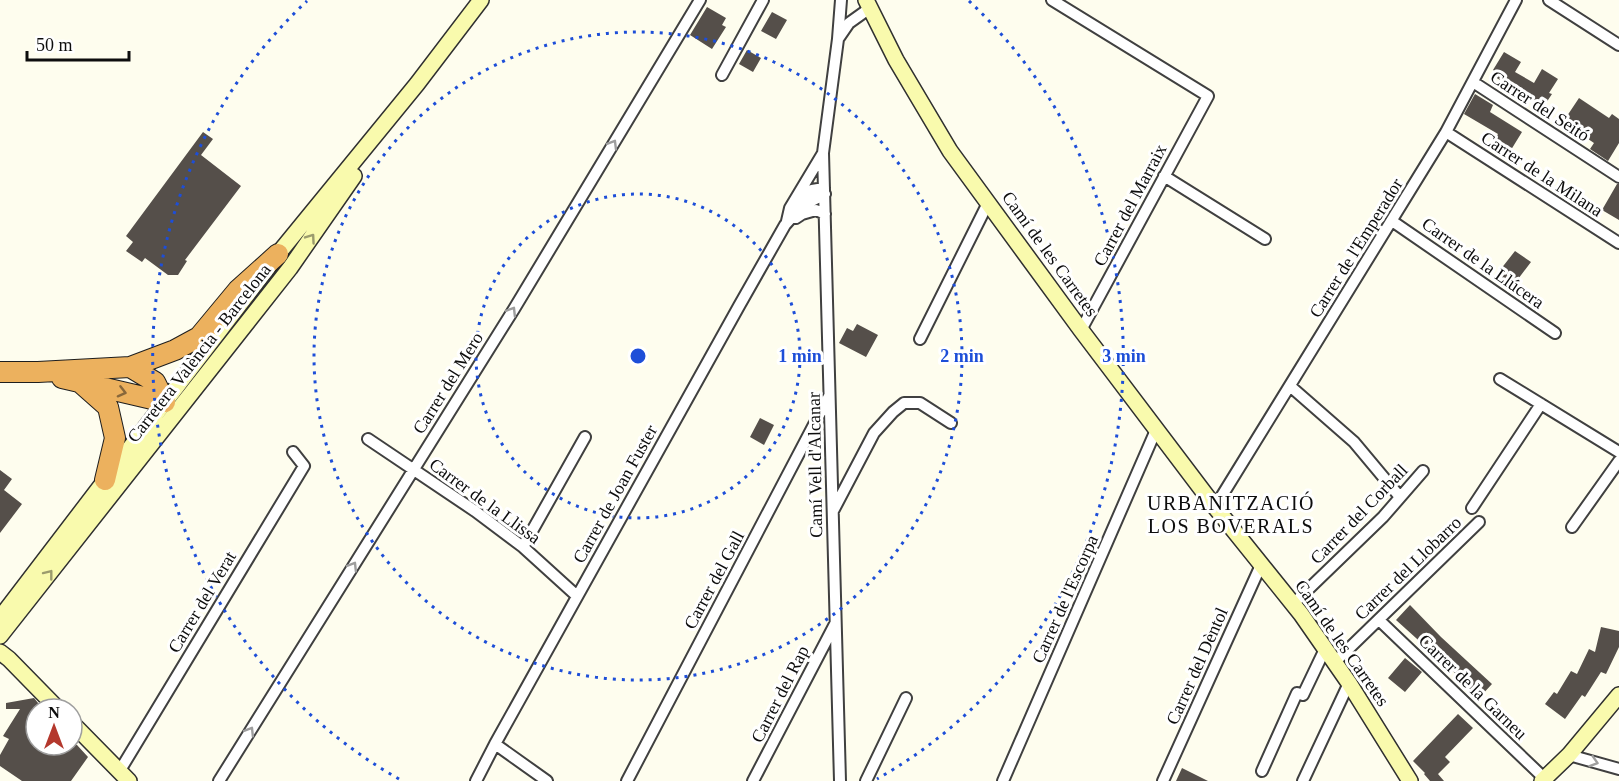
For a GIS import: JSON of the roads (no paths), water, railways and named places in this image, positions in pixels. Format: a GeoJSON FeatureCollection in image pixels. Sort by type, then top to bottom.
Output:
{"type":"FeatureCollection","features":[{"type":"Feature","properties":{"kind":"highway"},"geometry":{"type":"LineString","coordinates":[[1,371],[38,372],[130,367],[175,350],[200,337],[238,290],[284,261]]}},
{"type":"Feature","properties":{"kind":"highway"},"geometry":{"type":"LineString","coordinates":[[130,367],[155,382],[165,402]]}},
{"type":"Feature","properties":{"kind":"highway"},"geometry":{"type":"LineString","coordinates":[[38,372],[165,402]]}},
{"type":"Feature","properties":{"kind":"highway"},"geometry":{"type":"LineString","coordinates":[[80,382],[108,407],[116,438],[105,480]]}},
{"type":"Feature","properties":{"kind":"main road","name":"Carretera València - Barcelona"},"geometry":{"type":"LineString","coordinates":[[0,636],[76,540],[482,0]]}},
{"type":"Feature","properties":{"kind":"main road","name":"Camí de les Carretes"},"geometry":{"type":"LineString","coordinates":[[868,4],[896,60],[950,151],[1156,430],[1293,604],[1349,683],[1410,781]]}},
{"type":"Feature","properties":{"kind":"main road","name":"Carretera València - Barcelona"},"geometry":{"type":"LineString","coordinates":[[0,618],[165,402],[284,261]]}},
{"type":"Feature","properties":{"kind":"main road"},"geometry":{"type":"LineString","coordinates":[[76,540],[117,478],[164,417],[165,402]]}},
{"type":"Feature","properties":{"kind":"main road"},"geometry":{"type":"LineString","coordinates":[[0,652],[46,697]]}},
{"type":"Feature","properties":{"kind":"main road"},"geometry":{"type":"LineString","coordinates":[[1543,779],[1569,755],[1619,695]]}},
{"type":"Feature","properties":{"kind":"main road"},"geometry":{"type":"LineString","coordinates":[[84,735],[124,776]]}},
{"type":"Feature","properties":{"kind":"street","name":"Carrer del Mero"},"geometry":{"type":"LineString","coordinates":[[219,781],[514,309],[700,0]]}},
{"type":"Feature","properties":{"kind":"street"},"geometry":{"type":"LineString","coordinates":[[722,75],[764,0]]}},
{"type":"Feature","properties":{"kind":"street","name":"Carrer del Marraix"},"geometry":{"type":"LineString","coordinates":[[1052,0],[1208,96],[1081,330]]}},
{"type":"Feature","properties":{"kind":"street","name":"Carrer de l'Emperador"},"geometry":{"type":"LineString","coordinates":[[1215,507],[1446,132],[1516,0]]}},
{"type":"Feature","properties":{"kind":"street"},"geometry":{"type":"LineString","coordinates":[[1549,0],[1619,45]]}},
{"type":"Feature","properties":{"kind":"street","name":"Camí Vell d'Alcanar"},"geometry":{"type":"LineString","coordinates":[[840,781],[824,153],[843,2]]}},
{"type":"Feature","properties":{"kind":"street"},"geometry":{"type":"LineString","coordinates":[[838,39],[849,23],[868,4]]}},
{"type":"Feature","properties":{"kind":"street"},"geometry":{"type":"LineString","coordinates":[[854,19],[877,23]]}},
{"type":"Feature","properties":{"kind":"street","name":"Carrer del Seitó"},"geometry":{"type":"LineString","coordinates":[[1473,82],[1619,177]]}},
{"type":"Feature","properties":{"kind":"street","name":"Carrer de la Milana"},"geometry":{"type":"LineString","coordinates":[[1446,132],[1619,243]]}},
{"type":"Feature","properties":{"kind":"street","name":"Carrer de Joan Fuster"},"geometry":{"type":"LineString","coordinates":[[785,225],[790,208],[824,153]]}},
{"type":"Feature","properties":{"kind":"street"},"geometry":{"type":"LineString","coordinates":[[1164,176],[1265,239]]}},
{"type":"Feature","properties":{"kind":"street"},"geometry":{"type":"LineString","coordinates":[[797,198],[812,190],[825,191]]}},
{"type":"Feature","properties":{"kind":"street","name":"Carrer de Joan Fuster"},"geometry":{"type":"LineString","coordinates":[[476,781],[785,225],[802,206],[825,191]]}},
{"type":"Feature","properties":{"kind":"street"},"geometry":{"type":"LineString","coordinates":[[920,339],[988,203]]}},
{"type":"Feature","properties":{"kind":"street"},"geometry":{"type":"LineString","coordinates":[[785,225],[802,214],[816,210],[825,214]]}},
{"type":"Feature","properties":{"kind":"street","name":"Carrer de la Llúcera"},"geometry":{"type":"LineString","coordinates":[[1392,220],[1555,333]]}},
{"type":"Feature","properties":{"kind":"street"},"geometry":{"type":"LineString","coordinates":[[1500,379],[1619,452]]}},
{"type":"Feature","properties":{"kind":"street"},"geometry":{"type":"LineString","coordinates":[[1290,386],[1354,442],[1400,497]]}},
{"type":"Feature","properties":{"kind":"street","name":"Carrer del Gall"},"geometry":{"type":"LineString","coordinates":[[627,781],[830,394]]}},
{"type":"Feature","properties":{"kind":"street"},"geometry":{"type":"LineString","coordinates":[[833,512],[874,433],[904,403],[920,403],[951,423]]}},
{"type":"Feature","properties":{"kind":"street"},"geometry":{"type":"LineString","coordinates":[[1472,508],[1541,404]]}},
{"type":"Feature","properties":{"kind":"street","name":"Carrer de l'Escorpa"},"geometry":{"type":"LineString","coordinates":[[1003,781],[1156,430]]}},
{"type":"Feature","properties":{"kind":"street"},"geometry":{"type":"LineString","coordinates":[[523,547],[585,437]]}},
{"type":"Feature","properties":{"kind":"street","name":"Carrer de la Llissa"},"geometry":{"type":"LineString","coordinates":[[368,439],[523,547],[577,596]]}},
{"type":"Feature","properties":{"kind":"street","name":"Carrer del Verat"},"geometry":{"type":"LineString","coordinates":[[124,776],[304,466],[293,452]]}},
{"type":"Feature","properties":{"kind":"street"},"geometry":{"type":"LineString","coordinates":[[1572,527],[1619,461]]}},
{"type":"Feature","properties":{"kind":"street","name":"Carrer del Corball"},"geometry":{"type":"LineString","coordinates":[[1293,604],[1383,517],[1423,471]]}},
{"type":"Feature","properties":{"kind":"street","name":"Carrer del Llobarro"},"geometry":{"type":"LineString","coordinates":[[1335,662],[1479,522]]}},
{"type":"Feature","properties":{"kind":"street","name":"Carrer del Dèntol"},"geometry":{"type":"LineString","coordinates":[[1163,781],[1261,565]]}},
{"type":"Feature","properties":{"kind":"street","name":"Carrer de la Garneu"},"geometry":{"type":"LineString","coordinates":[[1378,620],[1543,779]]}},
{"type":"Feature","properties":{"kind":"street","name":"Carrer del Rap"},"geometry":{"type":"LineString","coordinates":[[753,781],[836,622]]}},
{"type":"Feature","properties":{"kind":"street"},"geometry":{"type":"LineString","coordinates":[[1262,771],[1297,693],[1304,695],[1325,649]]}},
{"type":"Feature","properties":{"kind":"street"},"geometry":{"type":"LineString","coordinates":[[1303,781],[1349,683]]}},
{"type":"Feature","properties":{"kind":"street"},"geometry":{"type":"LineString","coordinates":[[866,781],[906,698]]}},
{"type":"Feature","properties":{"kind":"street"},"geometry":{"type":"LineString","coordinates":[[495,744],[547,781]]}},
{"type":"Feature","properties":{"kind":"street"},"geometry":{"type":"LineString","coordinates":[[1569,755],[1619,770]]}},
{"type":"Feature","properties":{"kind":"district","name":"URBANITZACIÓ LOS BOVERALS"},"geometry":{"type":"Point","coordinates":[1231,514]}}]}
